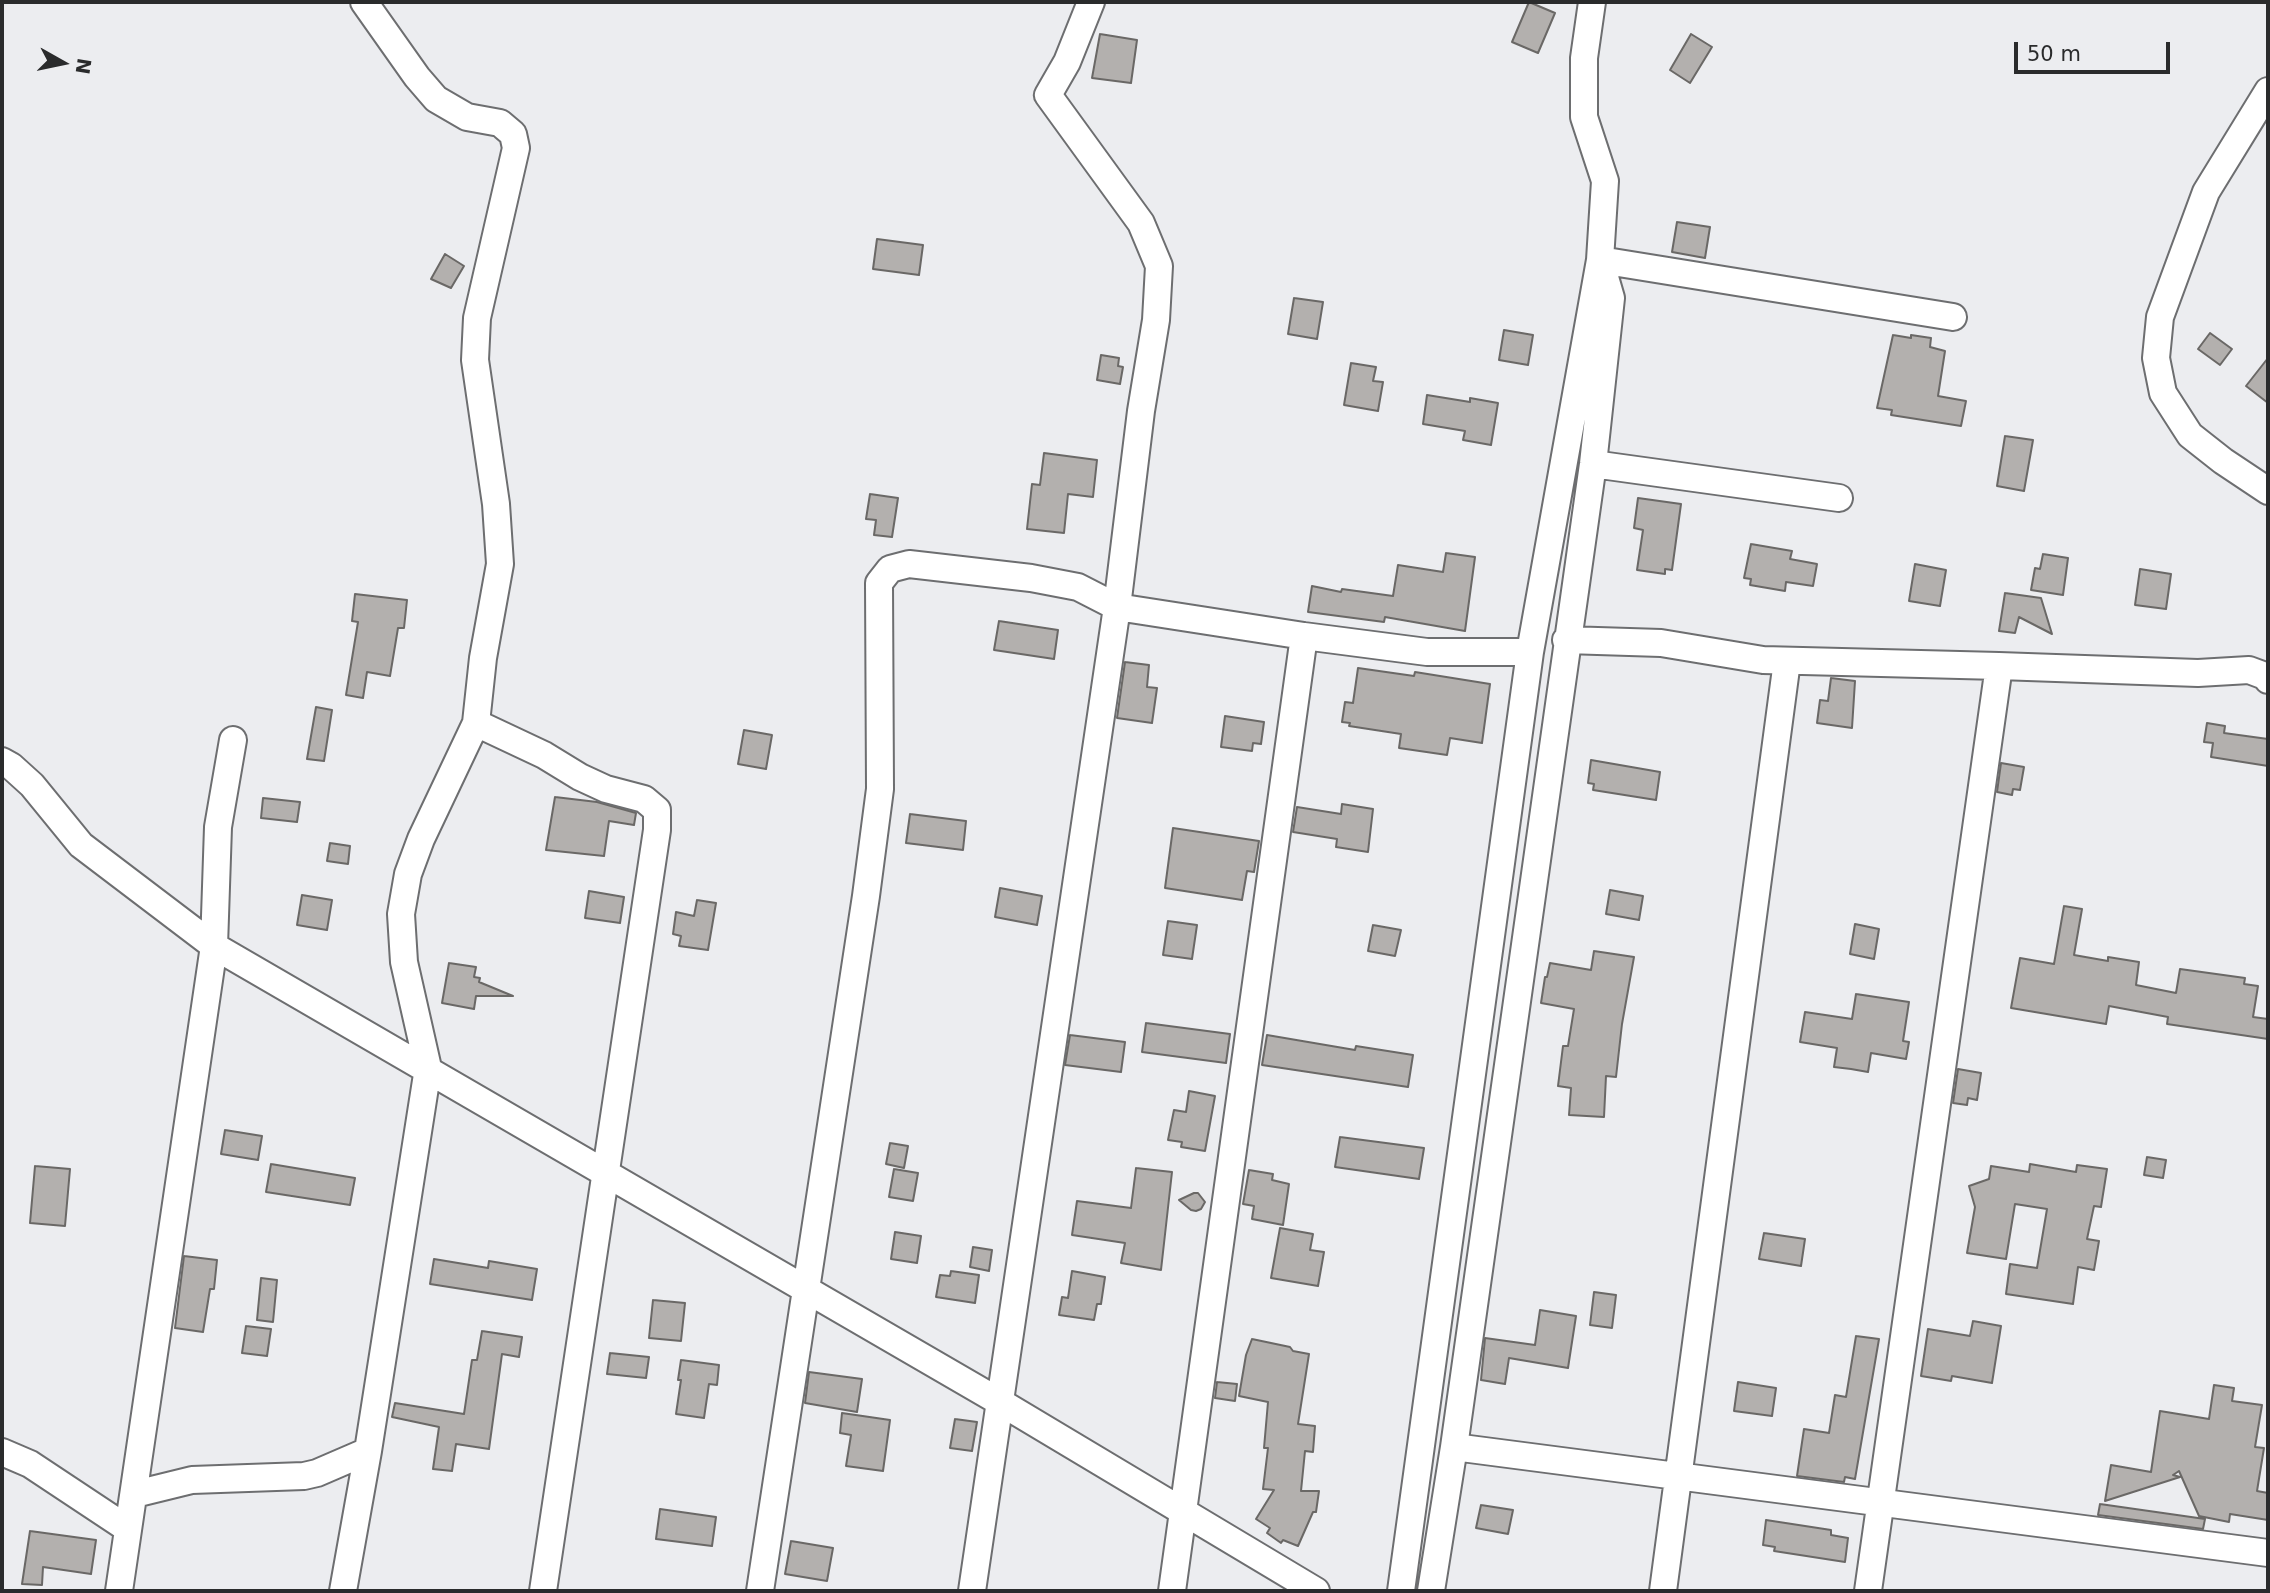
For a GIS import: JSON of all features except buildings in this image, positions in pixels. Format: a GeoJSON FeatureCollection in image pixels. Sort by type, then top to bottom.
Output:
{"type":"FeatureCollection","features":[{"type":"Feature","properties":{"kind":"street"},"geometry":{"type":"LineString","coordinates":[[343,1591],[368,1451],[428,1068],[404,962],[401,914],[408,874],[421,839],[476,723],[483,658],[500,564],[496,504],[475,360],[477,318],[516,148],[513,134],[500,123],[467,117],[436,99],[416,77],[364,2]]}},
{"type":"Feature","properties":{"kind":"street"},"geometry":{"type":"LineString","coordinates":[[972,1591],[1117,607],[1141,411],[1156,320],[1159,266],[1141,223],[1048,95],[1067,62],[1091,2]]}},
{"type":"Feature","properties":{"kind":"street"},"geometry":{"type":"LineString","coordinates":[[1401,1591],[1530,652],[1600,260],[1605,181],[1584,117],[1584,58],[1592,2]]}},
{"type":"Feature","properties":{"kind":"street"},"geometry":{"type":"LineString","coordinates":[[2268,91],[2206,192],[2160,317],[2156,358],[2164,393],[2190,435],[2268,491]]}},
{"type":"Feature","properties":{"kind":"street"},"geometry":{"type":"LineString","coordinates":[[1600,260],[1953,317]]}},
{"type":"Feature","properties":{"kind":"street"},"geometry":{"type":"LineString","coordinates":[[1431,1591],[1454,1447],[1593,464],[1611,298],[1600,260]]}},
{"type":"Feature","properties":{"kind":"street"},"geometry":{"type":"LineString","coordinates":[[1593,464],[1839,498]]}},
{"type":"Feature","properties":{"kind":"street"},"geometry":{"type":"LineString","coordinates":[[760,1591],[880,789],[879,583],[890,569],[909,564],[1031,578],[1078,587],[1117,607],[1426,652],[1530,652]]}},
{"type":"Feature","properties":{"kind":"street"},"geometry":{"type":"LineString","coordinates":[[1172,1591],[1304,636]]}},
{"type":"Feature","properties":{"kind":"street"},"geometry":{"type":"LineString","coordinates":[[1566,640],[1661,643],[1763,660],[2198,673],[2249,670],[2265,676],[2268,680]]}},
{"type":"Feature","properties":{"kind":"street"},"geometry":{"type":"LineString","coordinates":[[1663,1591],[1787,661]]}},
{"type":"Feature","properties":{"kind":"street"},"geometry":{"type":"LineString","coordinates":[[1868,1591],[1999,666]]}},
{"type":"Feature","properties":{"kind":"street"},"geometry":{"type":"LineString","coordinates":[[476,723],[544,755],[606,789],[644,799],[657,810],[657,830],[543,1591]]}},
{"type":"Feature","properties":{"kind":"street"},"geometry":{"type":"LineString","coordinates":[[119,1591],[214,946],[218,827],[233,740]]}},
{"type":"Feature","properties":{"kind":"street"},"geometry":{"type":"LineString","coordinates":[[2,761],[32,785],[81,845],[214,946],[1000,1402],[1316,1591]]}},
{"type":"Feature","properties":{"kind":"street"},"geometry":{"type":"LineString","coordinates":[[1454,1447],[2268,1553]]}},
{"type":"Feature","properties":{"kind":"street"},"geometry":{"type":"LineString","coordinates":[[135,1494],[192,1480],[304,1476],[368,1451]]}},
{"type":"Feature","properties":{"kind":"street"},"geometry":{"type":"LineString","coordinates":[[2,1452],[30,1464],[128,1529]]}}]}
